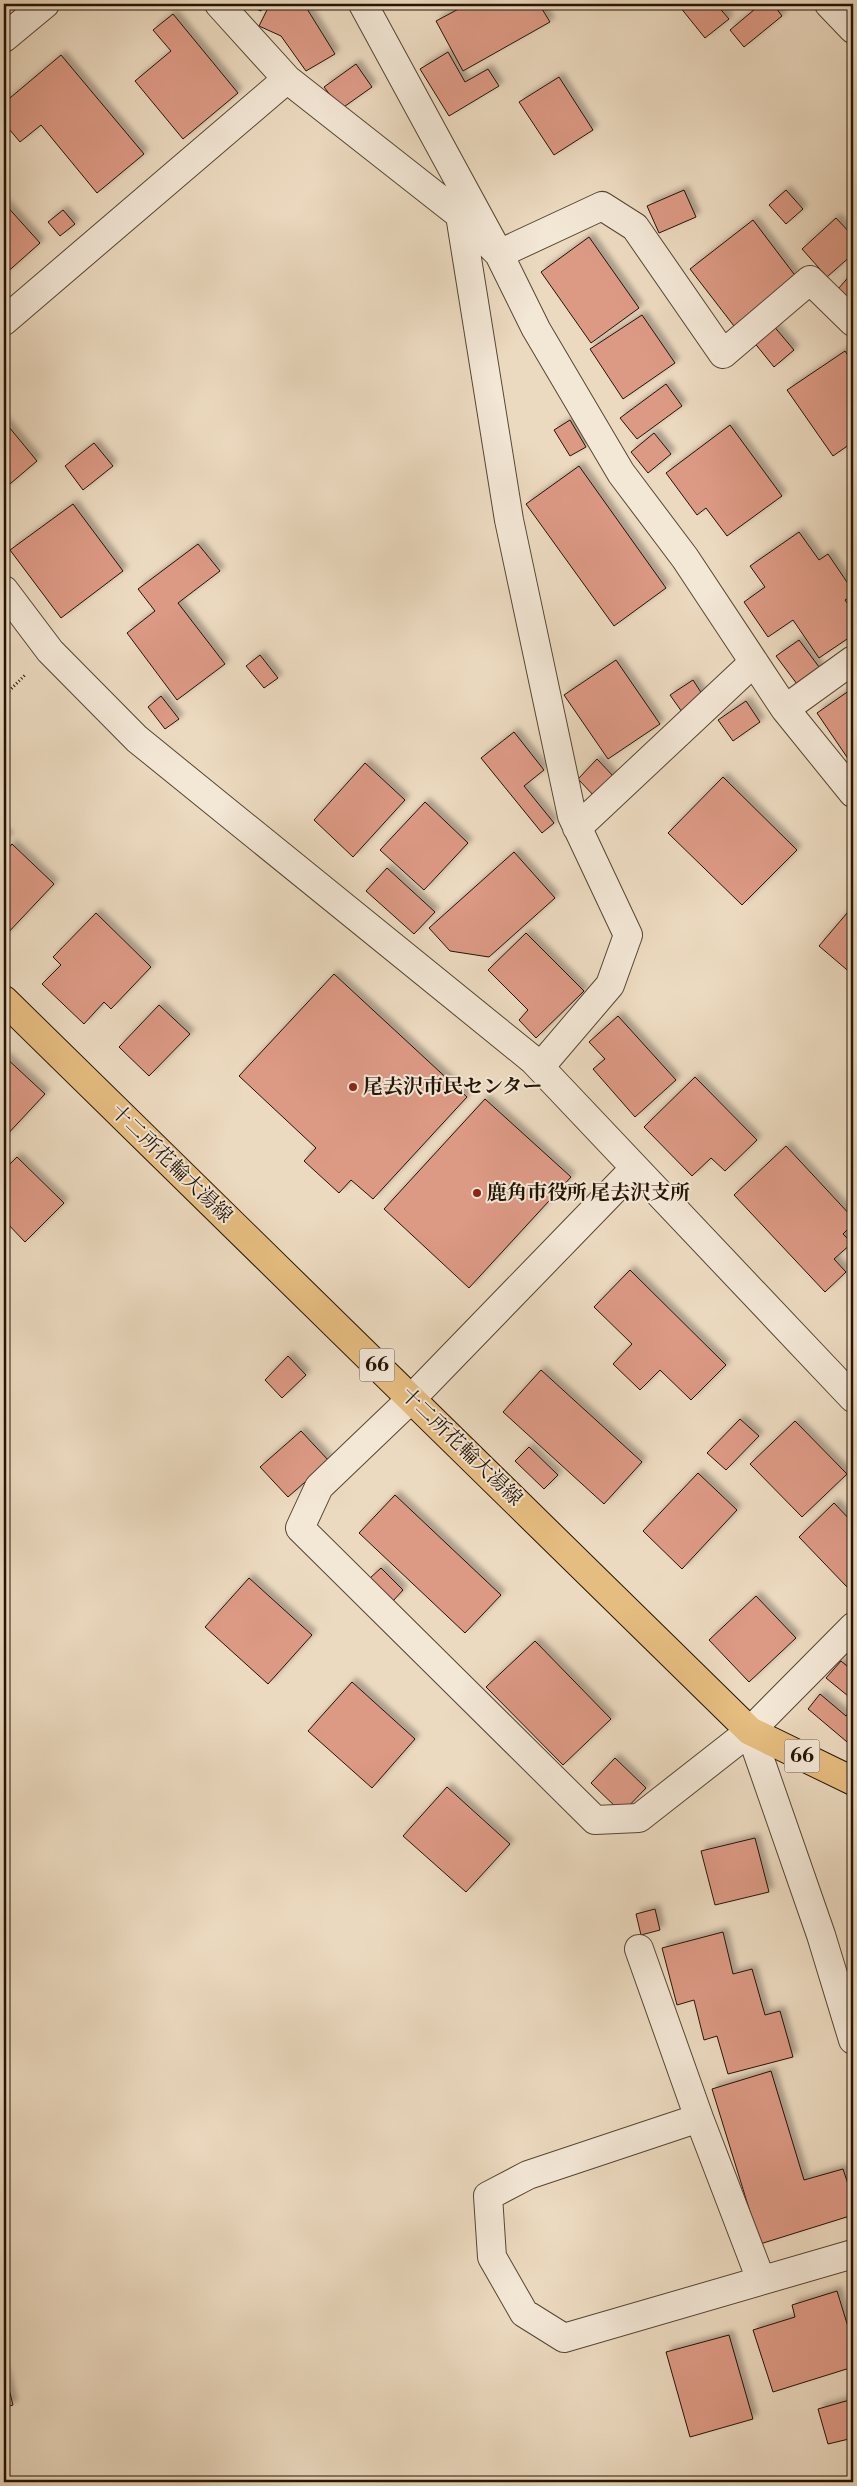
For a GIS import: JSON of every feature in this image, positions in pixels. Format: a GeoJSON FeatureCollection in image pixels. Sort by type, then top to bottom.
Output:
{"type":"FeatureCollection","features":[{"type":"Feature","properties":{"kind":"main road","name":"十二所花輪大湯線"},"geometry":{"type":"LineString","coordinates":[[4,1000],[750,1730],[853,1781]]}},
{"type":"Feature","properties":{"kind":"street"},"geometry":{"type":"LineString","coordinates":[[4,38],[45,4]]}},
{"type":"Feature","properties":{"kind":"street"},"geometry":{"type":"LineString","coordinates":[[219,4],[287,79],[460,215],[498,254]]}},
{"type":"Feature","properties":{"kind":"street"},"geometry":{"type":"LineString","coordinates":[[363,4],[498,254],[536,329],[621,473],[685,558],[785,709],[853,793]]}},
{"type":"Feature","properties":{"kind":"street"},"geometry":{"type":"LineString","coordinates":[[829,4],[853,29]]}},
{"type":"Feature","properties":{"kind":"street"},"geometry":{"type":"LineString","coordinates":[[4,320],[287,79]]}},
{"type":"Feature","properties":{"kind":"street"},"geometry":{"type":"LineString","coordinates":[[498,254],[602,206],[635,227],[724,354],[810,280],[853,322]]}},
{"type":"Feature","properties":{"kind":"street"},"geometry":{"type":"LineString","coordinates":[[460,215],[509,520],[572,816],[628,936],[610,985],[540,1067]]}},
{"type":"Feature","properties":{"kind":"street"},"geometry":{"type":"LineString","coordinates":[[4,590],[50,651],[137,739],[540,1067],[853,1398]]}},
{"type":"Feature","properties":{"kind":"street"},"geometry":{"type":"LineString","coordinates":[[785,709],[853,660]]}},
{"type":"Feature","properties":{"kind":"street"},"geometry":{"type":"LineString","coordinates":[[577,828],[754,662]]}},
{"type":"Feature","properties":{"kind":"street"},"geometry":{"type":"LineString","coordinates":[[635,1168],[411,1399],[319,1487],[300,1528],[594,1820],[639,1818],[750,1730],[853,1627]]}},
{"type":"Feature","properties":{"kind":"street"},"geometry":{"type":"LineString","coordinates":[[750,1730],[821,1935],[853,2040]]}},
{"type":"Feature","properties":{"kind":"street"},"geometry":{"type":"LineString","coordinates":[[639,1949],[699,2118],[761,2280]]}},
{"type":"Feature","properties":{"kind":"street"},"geometry":{"type":"LineString","coordinates":[[699,2118],[528,2175],[488,2196],[492,2257],[524,2313],[564,2338],[853,2254]]}},
{"type":"Feature","properties":{"kind":"building"},"geometry":{"type":"Polygon","coordinates":[[[4,4],[12,4],[4,13],[4,4]]]}},
{"type":"Feature","properties":{"kind":"building"},"geometry":{"type":"Polygon","coordinates":[[[244,4],[264,4],[261,11],[244,4]]]}},
{"type":"Feature","properties":{"kind":"building"},"geometry":{"type":"Polygon","coordinates":[[[270,4],[304,4],[335,54],[306,71],[281,36],[259,26],[270,4]]]}},
{"type":"Feature","properties":{"kind":"building"},"geometry":{"type":"Polygon","coordinates":[[[468,4],[539,4],[550,22],[463,71],[436,21],[468,4]]]}},
{"type":"Feature","properties":{"kind":"building"},"geometry":{"type":"Polygon","coordinates":[[[683,4],[716,4],[729,19],[705,38],[680,7],[683,4]]]}},
{"type":"Feature","properties":{"kind":"building"},"geometry":{"type":"Polygon","coordinates":[[[761,4],[773,4],[782,16],[744,47],[730,30],[761,4]]]}},
{"type":"Feature","properties":{"kind":"building"},"geometry":{"type":"Polygon","coordinates":[[[173,14],[238,93],[183,139],[135,81],[171,51],[153,30],[173,14]]]}},
{"type":"Feature","properties":{"kind":"building"},"geometry":{"type":"Polygon","coordinates":[[[448,52],[465,82],[488,69],[499,86],[449,116],[420,69],[448,52]]]}},
{"type":"Feature","properties":{"kind":"building"},"geometry":{"type":"Polygon","coordinates":[[[61,55],[144,154],[97,193],[41,125],[20,142],[4,123],[4,103],[61,55]]]}},
{"type":"Feature","properties":{"kind":"building"},"geometry":{"type":"Polygon","coordinates":[[[356,64],[372,87],[341,109],[324,87],[356,64]]]}},
{"type":"Feature","properties":{"kind":"building"},"geometry":{"type":"Polygon","coordinates":[[[559,77],[593,130],[554,155],[519,102],[559,77]]]}},
{"type":"Feature","properties":{"kind":"building"},"geometry":{"type":"Polygon","coordinates":[[[684,190],[696,217],[659,233],[647,206],[684,190]]]}},
{"type":"Feature","properties":{"kind":"building"},"geometry":{"type":"Polygon","coordinates":[[[786,190],[803,209],[786,224],[769,205],[786,190]]]}},
{"type":"Feature","properties":{"kind":"building"},"geometry":{"type":"Polygon","coordinates":[[[4,203],[40,243],[4,275],[4,203]]]}},
{"type":"Feature","properties":{"kind":"building"},"geometry":{"type":"Polygon","coordinates":[[[63,210],[75,224],[60,236],[48,222],[63,210]]]}},
{"type":"Feature","properties":{"kind":"building"},"geometry":{"type":"Polygon","coordinates":[[[836,218],[853,236],[853,254],[827,277],[802,249],[836,218]]]}},
{"type":"Feature","properties":{"kind":"building"},"geometry":{"type":"Polygon","coordinates":[[[753,220],[797,278],[734,326],[690,269],[753,220]]]}},
{"type":"Feature","properties":{"kind":"building"},"geometry":{"type":"Polygon","coordinates":[[[589,237],[639,308],[591,343],[541,272],[589,237]]]}},
{"type":"Feature","properties":{"kind":"building"},"geometry":{"type":"Polygon","coordinates":[[[853,272],[853,304],[838,289],[853,272]]]}},
{"type":"Feature","properties":{"kind":"building"},"geometry":{"type":"Polygon","coordinates":[[[642,315],[675,363],[623,399],[590,349],[642,315]]]}},
{"type":"Feature","properties":{"kind":"building"},"geometry":{"type":"Polygon","coordinates":[[[772,324],[794,350],[774,367],[753,341],[772,324]]]}},
{"type":"Feature","properties":{"kind":"building"},"geometry":{"type":"Polygon","coordinates":[[[845,351],[853,363],[853,442],[833,456],[787,390],[845,351]]]}},
{"type":"Feature","properties":{"kind":"building"},"geometry":{"type":"Polygon","coordinates":[[[666,384],[682,406],[637,439],[620,418],[666,384]]]}},
{"type":"Feature","properties":{"kind":"building"},"geometry":{"type":"Polygon","coordinates":[[[570,420],[586,447],[570,456],[554,430],[570,420]]]}},
{"type":"Feature","properties":{"kind":"building"},"geometry":{"type":"Polygon","coordinates":[[[4,421],[37,461],[4,489],[4,421]]]}},
{"type":"Feature","properties":{"kind":"building"},"geometry":{"type":"Polygon","coordinates":[[[730,425],[782,496],[727,536],[706,508],[697,515],[666,473],[730,425]]]}},
{"type":"Feature","properties":{"kind":"building"},"geometry":{"type":"Polygon","coordinates":[[[654,433],[671,454],[648,473],[631,452],[654,433]]]}},
{"type":"Feature","properties":{"kind":"building"},"geometry":{"type":"Polygon","coordinates":[[[94,443],[113,466],[83,490],[65,466],[94,443]]]}},
{"type":"Feature","properties":{"kind":"building"},"geometry":{"type":"Polygon","coordinates":[[[579,466],[666,588],[614,626],[526,504],[579,466]]]}},
{"type":"Feature","properties":{"kind":"building"},"geometry":{"type":"Polygon","coordinates":[[[73,504],[123,571],[61,618],[10,550],[73,504]]]}},
{"type":"Feature","properties":{"kind":"building"},"geometry":{"type":"Polygon","coordinates":[[[799,532],[819,560],[828,554],[853,591],[853,595],[845,600],[853,611],[853,635],[819,658],[793,620],[768,637],[744,602],[765,587],[750,566],[799,532]]]}},
{"type":"Feature","properties":{"kind":"building"},"geometry":{"type":"Polygon","coordinates":[[[198,544],[220,571],[178,603],[225,664],[177,700],[127,633],[155,611],[138,589],[198,544]]]}},
{"type":"Feature","properties":{"kind":"building"},"geometry":{"type":"Polygon","coordinates":[[[799,640],[822,671],[800,688],[776,656],[799,640]]]}},
{"type":"Feature","properties":{"kind":"building"},"geometry":{"type":"Polygon","coordinates":[[[260,655],[278,678],[264,688],[246,666],[260,655]]]}},
{"type":"Feature","properties":{"kind":"building"},"geometry":{"type":"Polygon","coordinates":[[[616,660],[660,724],[608,759],[564,695],[616,660]]]}},
{"type":"Feature","properties":{"kind":"building"},"geometry":{"type":"Polygon","coordinates":[[[693,680],[704,697],[682,712],[670,695],[693,680]]]}},
{"type":"Feature","properties":{"kind":"building"},"geometry":{"type":"Polygon","coordinates":[[[853,688],[853,766],[817,713],[853,688]]]}},
{"type":"Feature","properties":{"kind":"building"},"geometry":{"type":"Polygon","coordinates":[[[161,696],[179,719],[165,729],[148,707],[161,696]]]}},
{"type":"Feature","properties":{"kind":"building"},"geometry":{"type":"Polygon","coordinates":[[[746,701],[760,722],[733,741],[718,720],[746,701]]]}},
{"type":"Feature","properties":{"kind":"building"},"geometry":{"type":"Polygon","coordinates":[[[514,732],[544,770],[524,786],[554,823],[542,833],[481,758],[514,732]]]}},
{"type":"Feature","properties":{"kind":"building"},"geometry":{"type":"Polygon","coordinates":[[[597,759],[615,778],[595,797],[578,779],[597,759]]]}},
{"type":"Feature","properties":{"kind":"building"},"geometry":{"type":"Polygon","coordinates":[[[365,763],[405,800],[353,857],[314,820],[365,763]]]}},
{"type":"Feature","properties":{"kind":"building"},"geometry":{"type":"Polygon","coordinates":[[[723,777],[797,850],[742,905],[668,833],[723,777]]]}},
{"type":"Feature","properties":{"kind":"building"},"geometry":{"type":"Polygon","coordinates":[[[425,802],[468,843],[424,890],[380,850],[425,802]]]}},
{"type":"Feature","properties":{"kind":"building"},"geometry":{"type":"Polygon","coordinates":[[[4,832],[9,837],[4,842],[4,832]]]}},
{"type":"Feature","properties":{"kind":"building"},"geometry":{"type":"Polygon","coordinates":[[[12,844],[54,884],[4,937],[4,853],[12,844]]]}},
{"type":"Feature","properties":{"kind":"building"},"geometry":{"type":"Polygon","coordinates":[[[514,852],[555,898],[489,957],[450,951],[429,928],[514,852]]]}},
{"type":"Feature","properties":{"kind":"building"},"geometry":{"type":"Polygon","coordinates":[[[387,868],[435,912],[414,934],[366,891],[387,868]]]}},
{"type":"Feature","properties":{"kind":"building"},"geometry":{"type":"Polygon","coordinates":[[[853,906],[853,975],[819,946],[853,906]]]}},
{"type":"Feature","properties":{"kind":"building"},"geometry":{"type":"Polygon","coordinates":[[[96,913],[151,967],[111,1009],[104,1002],[84,1024],[42,984],[61,965],[53,957],[96,913]]]}},
{"type":"Feature","properties":{"kind":"building"},"geometry":{"type":"Polygon","coordinates":[[[526,933],[584,991],[536,1038],[519,1020],[528,1010],[488,970],[526,933]]]}},
{"type":"Feature","properties":{"kind":"building","name":"尾去沢市民センター"},"geometry":{"type":"Polygon","coordinates":[[[334,974],[467,1097],[373,1199],[351,1180],[339,1193],[304,1161],[316,1148],[239,1076],[334,974]]]}},
{"type":"Feature","properties":{"kind":"building"},"geometry":{"type":"Polygon","coordinates":[[[159,1005],[190,1034],[149,1076],[119,1047],[159,1005]]]}},
{"type":"Feature","properties":{"kind":"building"},"geometry":{"type":"Polygon","coordinates":[[[618,1016],[676,1080],[635,1117],[593,1069],[605,1059],[589,1042],[618,1016]]]}},
{"type":"Feature","properties":{"kind":"building"},"geometry":{"type":"Polygon","coordinates":[[[4,1056],[45,1094],[4,1138],[4,1056]]]}},
{"type":"Feature","properties":{"kind":"building"},"geometry":{"type":"Polygon","coordinates":[[[695,1077],[757,1140],[725,1171],[711,1158],[692,1176],[644,1127],[695,1077]]]}},
{"type":"Feature","properties":{"kind":"building","name":"鹿角市役所 尾去沢支所"},"geometry":{"type":"Polygon","coordinates":[[[485,1099],[571,1177],[469,1288],[384,1209],[485,1099]]]}},
{"type":"Feature","properties":{"kind":"building"},"geometry":{"type":"Polygon","coordinates":[[[786,1146],[853,1218],[853,1224],[843,1234],[852,1243],[834,1259],[846,1272],[825,1292],[734,1195],[786,1146]]]}},
{"type":"Feature","properties":{"kind":"building"},"geometry":{"type":"Polygon","coordinates":[[[17,1157],[64,1203],[25,1242],[4,1220],[4,1170],[17,1157]]]}},
{"type":"Feature","properties":{"kind":"building"},"geometry":{"type":"Polygon","coordinates":[[[630,1270],[726,1365],[691,1400],[660,1370],[640,1390],[613,1364],[632,1344],[594,1307],[630,1270]]]}},
{"type":"Feature","properties":{"kind":"building"},"geometry":{"type":"Polygon","coordinates":[[[288,1356],[306,1375],[282,1398],[265,1380],[288,1356]]]}},
{"type":"Feature","properties":{"kind":"building"},"geometry":{"type":"Polygon","coordinates":[[[541,1370],[642,1462],[604,1504],[503,1412],[541,1370]]]}},
{"type":"Feature","properties":{"kind":"building"},"geometry":{"type":"Polygon","coordinates":[[[740,1419],[759,1436],[726,1470],[707,1453],[740,1419]]]}},
{"type":"Feature","properties":{"kind":"building"},"geometry":{"type":"Polygon","coordinates":[[[795,1421],[847,1474],[802,1517],[750,1464],[795,1421]]]}},
{"type":"Feature","properties":{"kind":"building"},"geometry":{"type":"Polygon","coordinates":[[[301,1431],[329,1461],[288,1497],[260,1467],[301,1431]]]}},
{"type":"Feature","properties":{"kind":"building"},"geometry":{"type":"Polygon","coordinates":[[[529,1447],[558,1475],[544,1489],[515,1461],[529,1447]]]}},
{"type":"Feature","properties":{"kind":"building"},"geometry":{"type":"Polygon","coordinates":[[[698,1473],[737,1510],[682,1569],[643,1531],[698,1473]]]}},
{"type":"Feature","properties":{"kind":"building"},"geometry":{"type":"Polygon","coordinates":[[[395,1495],[501,1595],[465,1633],[359,1533],[395,1495]]]}},
{"type":"Feature","properties":{"kind":"building"},"geometry":{"type":"Polygon","coordinates":[[[834,1503],[853,1523],[853,1580],[847,1587],[799,1537],[834,1503]]]}},
{"type":"Feature","properties":{"kind":"building"},"geometry":{"type":"Polygon","coordinates":[[[381,1568],[403,1590],[393,1601],[370,1578],[381,1568]]]}},
{"type":"Feature","properties":{"kind":"building"},"geometry":{"type":"Polygon","coordinates":[[[249,1578],[312,1635],[268,1684],[205,1627],[249,1578]]]}},
{"type":"Feature","properties":{"kind":"building"},"geometry":{"type":"Polygon","coordinates":[[[756,1596],[796,1638],[749,1682],[709,1640],[756,1596]]]}},
{"type":"Feature","properties":{"kind":"building"},"geometry":{"type":"Polygon","coordinates":[[[535,1641],[611,1719],[563,1765],[486,1687],[535,1641]]]}},
{"type":"Feature","properties":{"kind":"building"},"geometry":{"type":"Polygon","coordinates":[[[841,1661],[853,1671],[853,1700],[826,1678],[841,1661]]]}},
{"type":"Feature","properties":{"kind":"building"},"geometry":{"type":"Polygon","coordinates":[[[352,1682],[415,1739],[372,1788],[308,1731],[352,1682]]]}},
{"type":"Feature","properties":{"kind":"building"},"geometry":{"type":"Polygon","coordinates":[[[820,1694],[846,1716],[853,1708],[853,1747],[808,1709],[820,1694]]]}},
{"type":"Feature","properties":{"kind":"building"},"geometry":{"type":"Polygon","coordinates":[[[615,1758],[646,1788],[622,1813],[591,1783],[615,1758]]]}},
{"type":"Feature","properties":{"kind":"building"},"geometry":{"type":"Polygon","coordinates":[[[447,1787],[510,1844],[466,1892],[403,1836],[447,1787]]]}},
{"type":"Feature","properties":{"kind":"building"},"geometry":{"type":"Polygon","coordinates":[[[755,1838],[769,1892],[715,1905],[701,1851],[755,1838]]]}},
{"type":"Feature","properties":{"kind":"building"},"geometry":{"type":"Polygon","coordinates":[[[655,1909],[660,1930],[641,1935],[636,1914],[655,1909]]]}},
{"type":"Feature","properties":{"kind":"building"},"geometry":{"type":"Polygon","coordinates":[[[723,1932],[733,1974],[752,1969],[765,2015],[780,2011],[793,2057],[728,2074],[717,2036],[704,2040],[694,2000],[677,2005],[662,1948],[723,1932]]]}},
{"type":"Feature","properties":{"kind":"building"},"geometry":{"type":"Polygon","coordinates":[[[771,2071],[804,2180],[843,2169],[853,2199],[853,2215],[760,2244],[712,2089],[771,2071]]]}},
{"type":"Feature","properties":{"kind":"building"},"geometry":{"type":"Polygon","coordinates":[[[837,2291],[853,2343],[853,2367],[773,2392],[753,2330],[795,2317],[792,2305],[837,2291]]]}},
{"type":"Feature","properties":{"kind":"building"},"geometry":{"type":"Polygon","coordinates":[[[729,2335],[753,2419],[690,2437],[666,2352],[729,2335]]]}},
{"type":"Feature","properties":{"kind":"building"},"geometry":{"type":"Polygon","coordinates":[[[4,2369],[13,2405],[4,2408],[4,2369]]]}},
{"type":"Feature","properties":{"kind":"building"},"geometry":{"type":"Polygon","coordinates":[[[853,2399],[853,2438],[828,2444],[818,2409],[853,2399]]]}},
{"type":"Feature","properties":{"kind":"place","name":"尾去沢市民センター"},"geometry":{"type":"Point","coordinates":[353,1087]}},
{"type":"Feature","properties":{"kind":"place","name":"鹿角市役所 尾去沢支所"},"geometry":{"type":"Point","coordinates":[477,1193]}}]}
